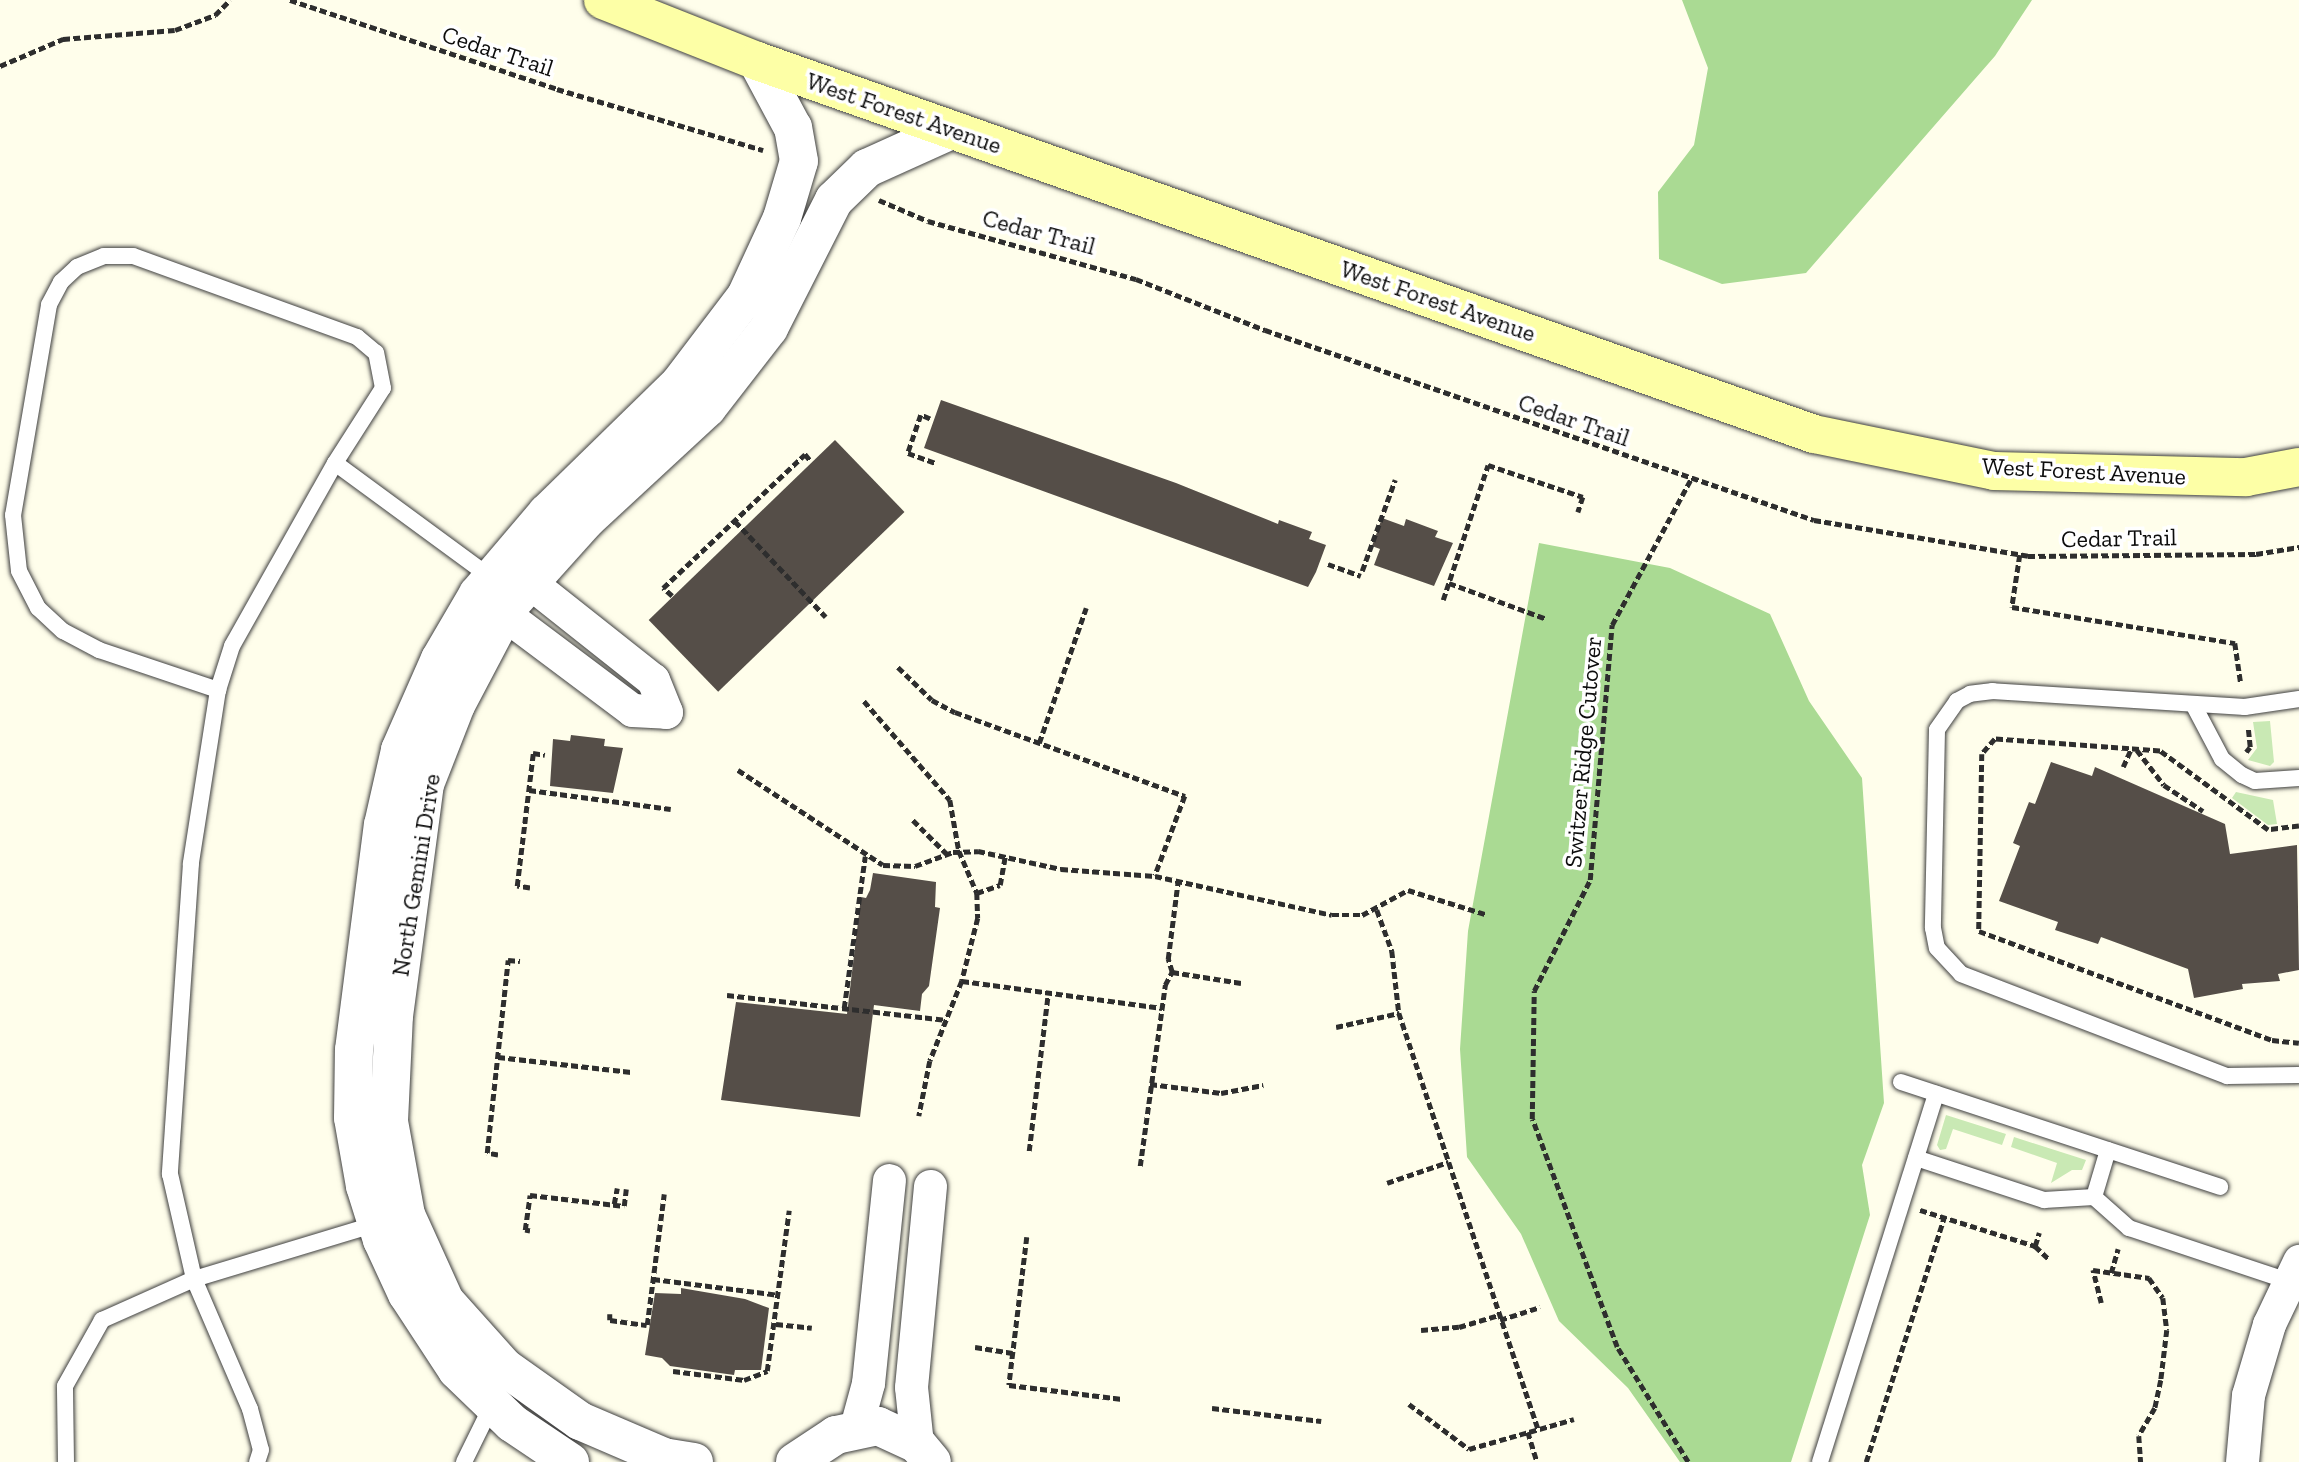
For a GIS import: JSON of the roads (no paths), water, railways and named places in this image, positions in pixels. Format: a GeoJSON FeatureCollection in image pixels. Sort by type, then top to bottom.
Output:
{"type":"FeatureCollection","features":[{"type":"Feature","properties":{"kind":"main road","name":"West Forest Avenue"},"geometry":{"type":"LineString","coordinates":[[603,0],[757,61],[1814,434],[1994,471],[2246,477],[2299,467]]}},
{"type":"Feature","properties":{"kind":"street","name":"North Gemini Drive"},"geometry":{"type":"LineString","coordinates":[[694,1462],[664,1457],[580,1421],[504,1367],[445,1301],[391,1219],[365,1186],[353,1104],[354,1050],[383,825],[400,750],[440,659],[680,383],[746,296],[782,218],[799,161],[793,128],[757,61]]}},
{"type":"Feature","properties":{"kind":"street","name":"North Gemini Drive"},"geometry":{"type":"LineString","coordinates":[[501,586],[585,521],[707,408],[769,328],[834,200],[867,168],[951,130]]}},
{"type":"Feature","properties":{"kind":"street"},"geometry":{"type":"LineString","coordinates":[[856,1427],[868,1383],[889,1180]]}},
{"type":"Feature","properties":{"kind":"street"},"geometry":{"type":"LineString","coordinates":[[928,1457],[911,1387],[930,1186]]}},
{"type":"Feature","properties":{"kind":"street","name":"North Gemini Drive"},"geometry":{"type":"LineString","coordinates":[[391,1219],[407,1294],[457,1370],[493,1404],[570,1462]]}},
{"type":"Feature","properties":{"kind":"street"},"geometry":{"type":"LineString","coordinates":[[2242,1462],[2248,1395],[2269,1324],[2293,1271]]}},
{"type":"Feature","properties":{"kind":"street"},"geometry":{"type":"LineString","coordinates":[[808,1458],[856,1427],[878,1426],[928,1457]]}},
{"type":"Feature","properties":{"kind":"lane"},"geometry":{"type":"LineString","coordinates":[[218,690],[99,650],[63,631],[38,608],[19,571],[13,515],[49,305],[61,282],[77,267],[103,256],[133,256],[357,337],[376,354],[383,388],[335,463],[232,646],[218,690],[191,863],[170,1174],[194,1279],[250,1409],[261,1450],[257,1462]]}},
{"type":"Feature","properties":{"kind":"lane"},"geometry":{"type":"LineString","coordinates":[[335,463],[501,586]]}},
{"type":"Feature","properties":{"kind":"lane"},"geometry":{"type":"LineString","coordinates":[[2299,699],[2245,707],[1993,691],[1970,694],[1957,701],[1937,730],[1933,928],[1937,948],[1961,974],[2227,1076],[2299,1074]]}},
{"type":"Feature","properties":{"kind":"lane"},"geometry":{"type":"LineString","coordinates":[[2193,704],[2209,739],[2233,768],[2255,781],[2299,778]]}},
{"type":"Feature","properties":{"kind":"lane"},"geometry":{"type":"LineString","coordinates":[[1901,1082],[2220,1187]]}},
{"type":"Feature","properties":{"kind":"lane"},"geometry":{"type":"LineString","coordinates":[[1820,1462],[1936,1094]]}},
{"type":"Feature","properties":{"kind":"lane"},"geometry":{"type":"LineString","coordinates":[[2094,1197],[2108,1150]]}},
{"type":"Feature","properties":{"kind":"lane"},"geometry":{"type":"LineString","coordinates":[[1916,1158],[2045,1200],[2094,1197],[2129,1228],[2293,1271]]}},
{"type":"Feature","properties":{"kind":"lane"},"geometry":{"type":"LineString","coordinates":[[66,1462],[65,1387],[102,1320],[194,1279],[391,1219]]}},
{"type":"Feature","properties":{"kind":"lane"},"geometry":{"type":"LineString","coordinates":[[464,1462],[493,1404]]}}]}
